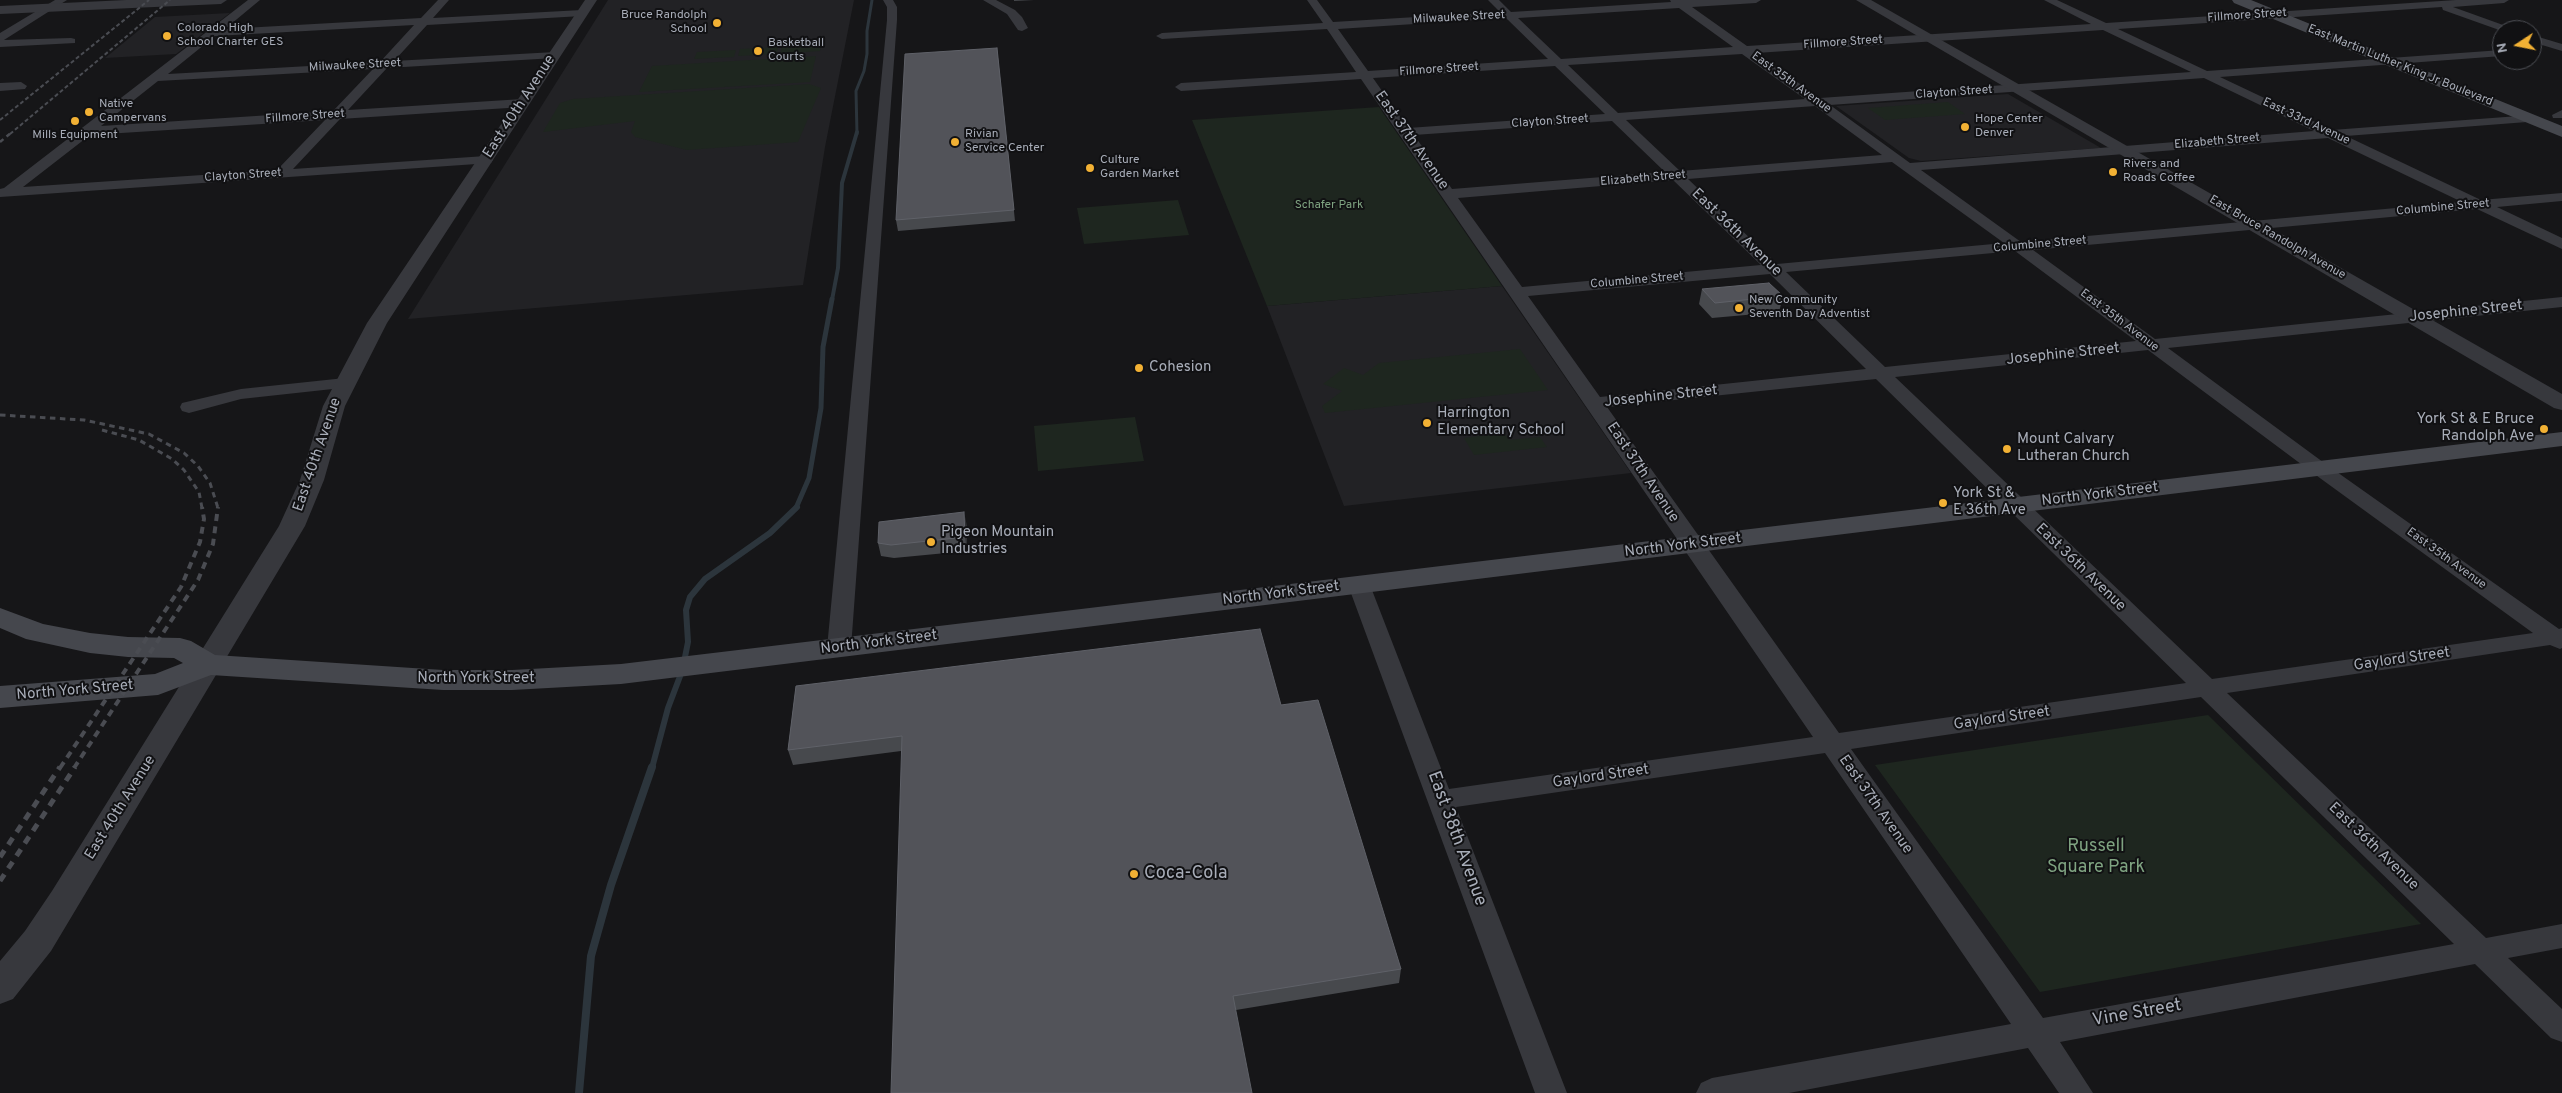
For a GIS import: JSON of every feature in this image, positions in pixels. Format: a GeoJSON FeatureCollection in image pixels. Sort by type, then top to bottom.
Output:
{"type":"FeatureCollection","features":[{"type":"Feature","properties":{"kind":"main road","name":"East Martin Luther King Jr Boulevard"},"geometry":{"type":"LineString","coordinates":[[2239,0],[2562,132]]}},
{"type":"Feature","properties":{"kind":"main road","name":"East Martin Luther King Jr Boulevard"},"geometry":{"type":"LineString","coordinates":[[2259,0],[2508,100],[2560,115]]}},
{"type":"Feature","properties":{"kind":"main road","name":"North York Street"},"geometry":{"type":"LineString","coordinates":[[0,697],[158,684],[209,665],[443,680],[512,680],[621,674],[2562,439]]}},
{"type":"Feature","properties":{"kind":"main road"},"geometry":{"type":"LineString","coordinates":[[0,617],[36,632],[90,642],[128,647],[180,648],[209,665]]}},
{"type":"Feature","properties":{"kind":"street"},"geometry":{"type":"LineString","coordinates":[[0,38],[62,0]]}},
{"type":"Feature","properties":{"kind":"street"},"geometry":{"type":"LineString","coordinates":[[0,10],[166,0]]}},
{"type":"Feature","properties":{"kind":"street"},"geometry":{"type":"LineString","coordinates":[[50,7],[222,0]]}},
{"type":"Feature","properties":{"kind":"street"},"geometry":{"type":"LineString","coordinates":[[4,192],[256,0]]}},
{"type":"Feature","properties":{"kind":"street"},"geometry":{"type":"LineString","coordinates":[[282,174],[444,0]]}},
{"type":"Feature","properties":{"kind":"street"},"geometry":{"type":"LineString","coordinates":[[839,648],[892,20],[892,7],[888,0]]}},
{"type":"Feature","properties":{"kind":"street"},"geometry":{"type":"LineString","coordinates":[[988,0],[1011,12],[1018,19],[1022,28]]}},
{"type":"Feature","properties":{"kind":"street","name":"East 37th Avenue"},"geometry":{"type":"LineString","coordinates":[[1312,0],[2077,1093]]}},
{"type":"Feature","properties":{"kind":"street","name":"East 36th Avenue"},"geometry":{"type":"LineString","coordinates":[[1493,0],[1774,269],[2015,505],[2562,1029]]}},
{"type":"Feature","properties":{"kind":"street","name":"Milwaukee Street"},"geometry":{"type":"LineString","coordinates":[[1162,36],[1509,15],[1679,2],[1756,0]]}},
{"type":"Feature","properties":{"kind":"street","name":"East Bruce Randolph Avenue"},"geometry":{"type":"LineString","coordinates":[[1862,0],[2562,403]]}},
{"type":"Feature","properties":{"kind":"street","name":"East 33rd Avenue"},"geometry":{"type":"LineString","coordinates":[[2049,0],[2562,244]]}},
{"type":"Feature","properties":{"kind":"street"},"geometry":{"type":"LineString","coordinates":[[2426,0],[2492,23]]}},
{"type":"Feature","properties":{"kind":"street","name":"Fillmore Street"},"geometry":{"type":"LineString","coordinates":[[1181,87],[2504,0]]}},
{"type":"Feature","properties":{"kind":"street","name":"East 35th Avenue"},"geometry":{"type":"LineString","coordinates":[[1679,2],[2019,247],[2320,469],[2559,639]]}},
{"type":"Feature","properties":{"kind":"street"},"geometry":{"type":"LineString","coordinates":[[213,33],[424,22],[586,7]]}},
{"type":"Feature","properties":{"kind":"street","name":"East 40th Avenue"},"geometry":{"type":"LineString","coordinates":[[0,988],[38,941],[209,665],[292,526],[309,489],[326,428],[345,382],[377,323],[586,7]]}},
{"type":"Feature","properties":{"kind":"street"},"geometry":{"type":"LineString","coordinates":[[0,44],[71,40]]}},
{"type":"Feature","properties":{"kind":"street"},"geometry":{"type":"LineString","coordinates":[[2542,42],[2562,49]]}},
{"type":"Feature","properties":{"kind":"street"},"geometry":{"type":"LineString","coordinates":[[2542,50],[2562,49]]}},
{"type":"Feature","properties":{"kind":"street","name":"Milwaukee Street"},"geometry":{"type":"LineString","coordinates":[[155,78],[554,55]]}},
{"type":"Feature","properties":{"kind":"street","name":"Clayton Street"},"geometry":{"type":"LineString","coordinates":[[1405,132],[2492,55]]}},
{"type":"Feature","properties":{"kind":"street"},"geometry":{"type":"LineString","coordinates":[[0,87],[21,86]]}},
{"type":"Feature","properties":{"kind":"street","name":"Fillmore Street"},"geometry":{"type":"LineString","coordinates":[[86,131],[524,103]]}},
{"type":"Feature","properties":{"kind":"street","name":"Elizabeth Street"},"geometry":{"type":"LineString","coordinates":[[1908,167],[2527,118]]}},
{"type":"Feature","properties":{"kind":"street","name":"Elizabeth Street"},"geometry":{"type":"LineString","coordinates":[[1449,194],[1896,158]]}},
{"type":"Feature","properties":{"kind":"street","name":"Clayton Street"},"geometry":{"type":"LineString","coordinates":[[4,192],[486,160]]}},
{"type":"Feature","properties":{"kind":"street","name":"Columbine Street"},"geometry":{"type":"LineString","coordinates":[[1518,292],[2562,197]]}},
{"type":"Feature","properties":{"kind":"street","name":"Josephine Street"},"geometry":{"type":"LineString","coordinates":[[1594,404],[2562,302]]}},
{"type":"Feature","properties":{"kind":"street"},"geometry":{"type":"LineString","coordinates":[[189,407],[241,394],[345,382]]}},
{"type":"Feature","properties":{"kind":"street","name":"East 38th Avenue"},"geometry":{"type":"LineString","coordinates":[[1359,585],[1551,1093]]}},
{"type":"Feature","properties":{"kind":"street","name":"Gaylord Street"},"geometry":{"type":"LineString","coordinates":[[1441,800],[2207,688],[2559,639]]}},
{"type":"Feature","properties":{"kind":"street","name":"Vine Street"},"geometry":{"type":"LineString","coordinates":[[1712,1093],[2562,936]]}},
{"type":"Feature","properties":{"kind":"shaded area"},"geometry":{"type":"Polygon","coordinates":[[[608,0],[854,0],[825,147],[803,285],[408,319],[608,0]]]}},
{"type":"Feature","properties":{"kind":"shaded area","name":"Colorado High School Charter GES"},"geometry":{"type":"Polygon","coordinates":[[[230,13],[176,54],[105,58],[155,17],[230,13]]]}},
{"type":"Feature","properties":{"kind":"shaded area","name":"Hope Center Denver"},"geometry":{"type":"Polygon","coordinates":[[[2008,94],[2101,148],[1921,161],[1909,158],[1836,106],[2008,94]]]}},
{"type":"Feature","properties":{"kind":"shaded area"},"geometry":{"type":"Polygon","coordinates":[[[1502,286],[1631,473],[1344,506],[1267,306],[1502,286]]]}},
{"type":"Feature","properties":{"kind":"green space"},"geometry":{"type":"Polygon","coordinates":[[[821,44],[820,51],[780,54],[782,46],[821,44]]]}},
{"type":"Feature","properties":{"kind":"green space","name":"Basketball Courts"},"geometry":{"type":"Polygon","coordinates":[[[778,47],[777,54],[738,56],[740,49],[778,47]]]}},
{"type":"Feature","properties":{"kind":"green space"},"geometry":{"type":"Polygon","coordinates":[[[736,50],[734,57],[694,59],[697,52],[736,50]]]}},
{"type":"Feature","properties":{"kind":"green space"},"geometry":{"type":"Polygon","coordinates":[[[816,56],[810,82],[639,92],[652,66],[816,56]]]}},
{"type":"Feature","properties":{"kind":"green space"},"geometry":{"type":"Polygon","coordinates":[[[809,84],[821,88],[798,142],[687,150],[635,137],[631,132],[635,121],[543,132],[560,103],[573,99],[809,84]]]}},
{"type":"Feature","properties":{"kind":"green space"},"geometry":{"type":"Polygon","coordinates":[[[1948,102],[1965,114],[1885,120],[1868,108],[1948,102]]]}},
{"type":"Feature","properties":{"kind":"green space","name":"Schafer Park"},"geometry":{"type":"Polygon","coordinates":[[[1379,107],[1502,286],[1267,306],[1192,120],[1379,107]]]}},
{"type":"Feature","properties":{"kind":"green space"},"geometry":{"type":"Polygon","coordinates":[[[1178,200],[1189,235],[1084,244],[1077,208],[1178,200]]]}},
{"type":"Feature","properties":{"kind":"green space"},"geometry":{"type":"Polygon","coordinates":[[[1520,349],[1548,390],[1325,413],[1322,406],[1342,391],[1323,384],[1344,368],[1363,375],[1379,363],[1520,349]]]}},
{"type":"Feature","properties":{"kind":"green space"},"geometry":{"type":"Polygon","coordinates":[[[1135,417],[1144,461],[1038,471],[1034,426],[1135,417]]]}},
{"type":"Feature","properties":{"kind":"green space"},"geometry":{"type":"Polygon","coordinates":[[[1504,433],[1509,440],[1540,437],[1547,447],[1474,455],[1464,438],[1504,433]]]}},
{"type":"Feature","properties":{"kind":"green space","name":"Russell Square Park"},"geometry":{"type":"Polygon","coordinates":[[[2208,715],[2421,924],[2040,992],[1875,765],[2208,715]]]}},
{"type":"Feature","properties":{"kind":"building","name":"Rivian Service Center"},"geometry":{"type":"Polygon","coordinates":[[[997,48],[1014,210],[896,220],[905,54],[997,48]]]}},
{"type":"Feature","properties":{"kind":"building"},"geometry":{"type":"Polygon","coordinates":[[[1769,283],[1783,296],[1715,303],[1702,289],[1769,283]]]}},
{"type":"Feature","properties":{"kind":"building"},"geometry":{"type":"Polygon","coordinates":[[[964,512],[965,537],[891,545],[878,543],[879,522],[964,512]]]}},
{"type":"Feature","properties":{"kind":"building","name":"Coca-Cola"},"geometry":{"type":"Polygon","coordinates":[[[1260,629],[1281,705],[1318,700],[1401,969],[1233,996],[1252,1093],[891,1093],[902,736],[788,750],[796,686],[1260,629]]]}},
{"type":"Feature","properties":{"kind":"waterway"},"geometry":{"type":"LineString","coordinates":[[857,132],[856,91],[864,71],[867,54],[867,31],[872,0]]}},
{"type":"Feature","properties":{"kind":"waterway"},"geometry":{"type":"LineString","coordinates":[[832,300],[838,268],[842,183],[857,132]]}},
{"type":"Feature","properties":{"kind":"waterway"},"geometry":{"type":"LineString","coordinates":[[796,508],[809,478],[821,408],[823,347],[832,299]]}},
{"type":"Feature","properties":{"kind":"waterway"},"geometry":{"type":"LineString","coordinates":[[684,662],[688,642],[686,610],[690,597],[705,579],[770,533],[796,508]]}},
{"type":"Feature","properties":{"kind":"waterway"},"geometry":{"type":"LineString","coordinates":[[652,768],[668,708],[682,671]]}},
{"type":"Feature","properties":{"kind":"waterway"},"geometry":{"type":"LineString","coordinates":[[579,1093],[591,956],[611,885],[652,767]]}},
{"type":"Feature","properties":{"kind":"railway"},"geometry":{"type":"LineString","coordinates":[[0,120],[149,0]]}},
{"type":"Feature","properties":{"kind":"railway"},"geometry":{"type":"LineString","coordinates":[[10,134],[170,0]]}},
{"type":"Feature","properties":{"kind":"railway"},"geometry":{"type":"LineString","coordinates":[[0,142],[12,132]]}},
{"type":"Feature","properties":{"kind":"railway"},"geometry":{"type":"LineString","coordinates":[[0,415],[84,420],[149,434],[184,453],[198,466],[210,483],[218,508]]}},
{"type":"Feature","properties":{"kind":"railway"},"geometry":{"type":"LineString","coordinates":[[102,430],[139,440],[172,459],[184,470],[199,492],[202,508]]}},
{"type":"Feature","properties":{"kind":"railway"},"geometry":{"type":"LineString","coordinates":[[60,768],[181,587],[200,542],[204,519],[202,507]]}},
{"type":"Feature","properties":{"kind":"railway"},"geometry":{"type":"LineString","coordinates":[[74,768],[198,580],[213,544],[218,508]]}},
{"type":"Feature","properties":{"kind":"railway"},"geometry":{"type":"LineString","coordinates":[[0,857],[60,767]]}},
{"type":"Feature","properties":{"kind":"railway"},"geometry":{"type":"LineString","coordinates":[[0,881],[75,767]]}},
{"type":"Feature","properties":{"kind":"place","name":"Bruce Randolph School"},"geometry":{"type":"Point","coordinates":[717,23]}},
{"type":"Feature","properties":{"kind":"place","name":"Colorado High School Charter GES"},"geometry":{"type":"Point","coordinates":[167,36]}},
{"type":"Feature","properties":{"kind":"place","name":"Basketball Courts"},"geometry":{"type":"Point","coordinates":[758,51]}},
{"type":"Feature","properties":{"kind":"place","name":"Native Campervans"},"geometry":{"type":"Point","coordinates":[89,112]}},
{"type":"Feature","properties":{"kind":"place","name":"Mills Equipment"},"geometry":{"type":"Point","coordinates":[75,121]}},
{"type":"Feature","properties":{"kind":"place","name":"Hope Center Denver"},"geometry":{"type":"Point","coordinates":[1965,127]}},
{"type":"Feature","properties":{"kind":"place","name":"Rivian Service Center"},"geometry":{"type":"Point","coordinates":[955,142]}},
{"type":"Feature","properties":{"kind":"place","name":"Culture Garden Market"},"geometry":{"type":"Point","coordinates":[1090,168]}},
{"type":"Feature","properties":{"kind":"place","name":"Rivers and Roads Coffee"},"geometry":{"type":"Point","coordinates":[2113,172]}},
{"type":"Feature","properties":{"kind":"place","name":"New Community Seventh Day Adventist"},"geometry":{"type":"Point","coordinates":[1739,308]}},
{"type":"Feature","properties":{"kind":"place","name":"Cohesion"},"geometry":{"type":"Point","coordinates":[1139,368]}},
{"type":"Feature","properties":{"kind":"place","name":"Harrington Elementary School"},"geometry":{"type":"Point","coordinates":[1427,423]}},
{"type":"Feature","properties":{"kind":"place","name":"York St & E Bruce Randolph Ave"},"geometry":{"type":"Point","coordinates":[2544,429]}},
{"type":"Feature","properties":{"kind":"place","name":"Mount Calvary Lutheran Church"},"geometry":{"type":"Point","coordinates":[2007,449]}},
{"type":"Feature","properties":{"kind":"place","name":"York St & E 36th Ave"},"geometry":{"type":"Point","coordinates":[1943,503]}},
{"type":"Feature","properties":{"kind":"place","name":"Pigeon Mountain Industries"},"geometry":{"type":"Point","coordinates":[931,542]}},
{"type":"Feature","properties":{"kind":"place","name":"Coca-Cola"},"geometry":{"type":"Point","coordinates":[1134,874]}}]}
